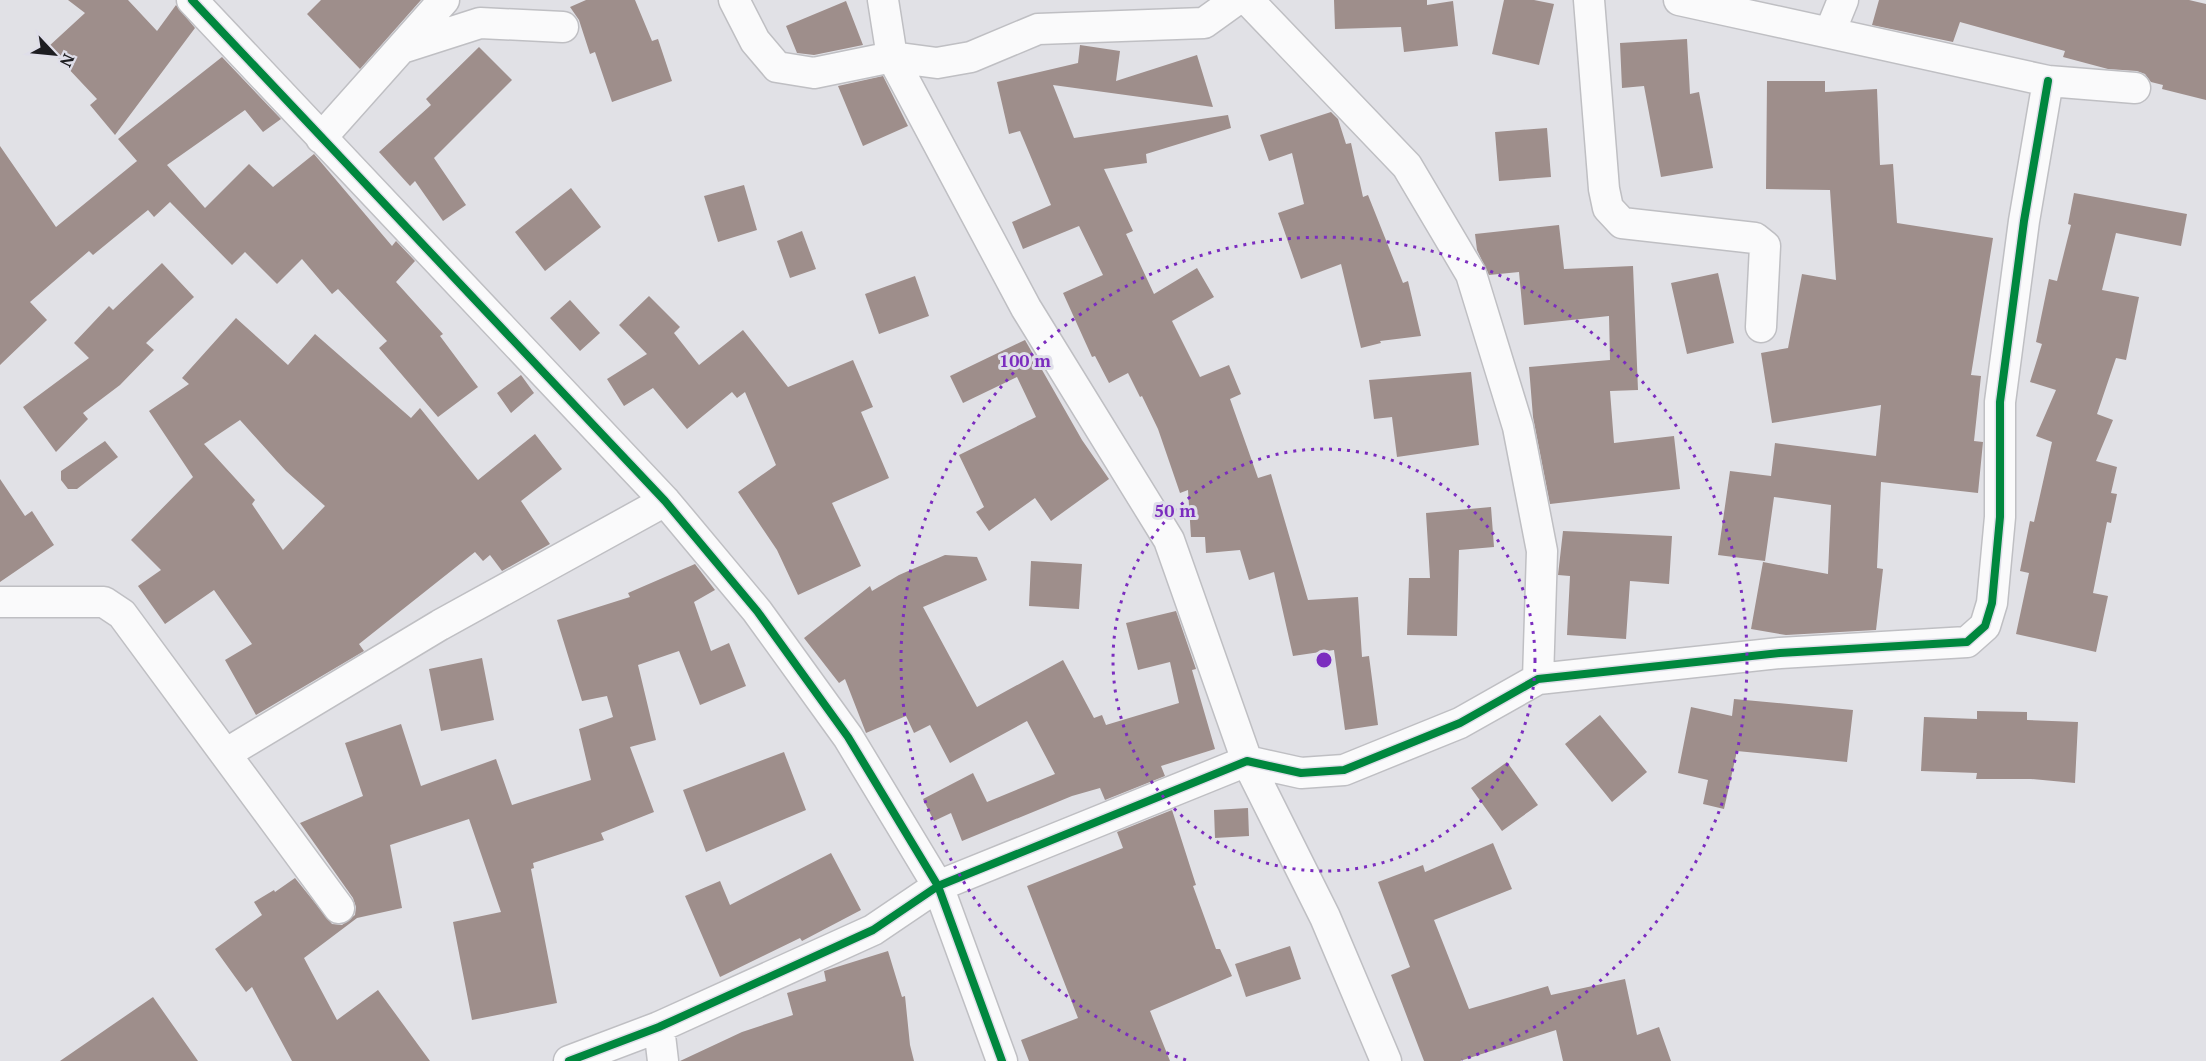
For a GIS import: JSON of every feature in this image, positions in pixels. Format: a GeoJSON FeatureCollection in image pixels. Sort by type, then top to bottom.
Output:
{"type":"FeatureCollection","features":[{"type":"Feature","properties":{"kind":"street"},"geometry":{"type":"LineString","coordinates":[[192,0],[665,501],[757,611],[841,728],[938,886],[1002,1061]]}},
{"type":"Feature","properties":{"kind":"street"},"geometry":{"type":"LineString","coordinates":[[321,138],[444,0]]}},
{"type":"Feature","properties":{"kind":"street"},"geometry":{"type":"LineString","coordinates":[[734,0],[755,41],[777,67],[814,73],[892,57],[937,63],[971,57],[1038,29],[1204,23],[1236,0]]}},
{"type":"Feature","properties":{"kind":"street"},"geometry":{"type":"LineString","coordinates":[[883,0],[892,57],[1026,308],[1169,540],[1247,761],[1325,917],[1386,1061]]}},
{"type":"Feature","properties":{"kind":"street"},"geometry":{"type":"LineString","coordinates":[[1248,0],[1407,166],[1471,274],[1518,427],[1542,550],[1538,679]]}},
{"type":"Feature","properties":{"kind":"street"},"geometry":{"type":"LineString","coordinates":[[1589,0],[1604,189],[1608,208],[1622,223],[1755,238],[1765,246],[1761,327]]}},
{"type":"Feature","properties":{"kind":"street"},"geometry":{"type":"LineString","coordinates":[[1678,0],[2048,81],[2135,88]]}},
{"type":"Feature","properties":{"kind":"street"},"geometry":{"type":"LineString","coordinates":[[1830,32],[1843,0]]}},
{"type":"Feature","properties":{"kind":"street"},"geometry":{"type":"LineString","coordinates":[[402,48],[480,23],[563,27]]}},
{"type":"Feature","properties":{"kind":"street"},"geometry":{"type":"LineString","coordinates":[[569,1061],[659,1027],[873,930],[938,886],[1247,761],[1301,773],[1344,770],[1461,723],[1538,679],[1779,653],[1967,642],[1985,626],[1992,603],[2000,517],[2000,402],[2024,221],[2048,81]]}},
{"type":"Feature","properties":{"kind":"street"},"geometry":{"type":"LineString","coordinates":[[227,753],[440,625],[665,501]]}},
{"type":"Feature","properties":{"kind":"street"},"geometry":{"type":"LineString","coordinates":[[0,602],[104,602],[122,614],[227,753],[339,908]]}},
{"type":"Feature","properties":{"kind":"street"},"geometry":{"type":"LineString","coordinates":[[659,1027],[663,1061]]}},
{"type":"Feature","properties":{"kind":"building"},"geometry":{"type":"Polygon","coordinates":[[[68,0],[128,0],[157,31],[176,5],[195,28],[115,135],[90,105],[97,99],[48,47],[85,13],[68,0]]]}},
{"type":"Feature","properties":{"kind":"building"},"geometry":{"type":"Polygon","coordinates":[[[321,0],[421,0],[360,69],[307,14],[321,0]]]}},
{"type":"Feature","properties":{"kind":"building"},"geometry":{"type":"Polygon","coordinates":[[[586,0],[635,0],[652,41],[658,39],[672,81],[612,102],[595,52],[590,54],[579,20],[570,7],[586,0]]]}},
{"type":"Feature","properties":{"kind":"building"},"geometry":{"type":"Polygon","coordinates":[[[1334,0],[1427,0],[1427,5],[1453,1],[1458,46],[1404,52],[1401,27],[1335,29],[1334,0]]]}},
{"type":"Feature","properties":{"kind":"building"},"geometry":{"type":"Polygon","coordinates":[[[1504,0],[1534,0],[1554,4],[1539,65],[1492,54],[1504,0]]]}},
{"type":"Feature","properties":{"kind":"building"},"geometry":{"type":"Polygon","coordinates":[[[1879,0],[2189,0],[2206,4],[2206,100],[2162,89],[2163,85],[2151,82],[2145,74],[2137,71],[2108,69],[2063,57],[2065,51],[1960,22],[1953,42],[1872,25],[1879,0]]]}},
{"type":"Feature","properties":{"kind":"building"},"geometry":{"type":"Polygon","coordinates":[[[846,1],[863,45],[814,55],[797,53],[786,26],[846,1]]]}},
{"type":"Feature","properties":{"kind":"building"},"geometry":{"type":"Polygon","coordinates":[[[1687,39],[1690,94],[1699,92],[1713,168],[1661,177],[1644,86],[1622,88],[1620,43],[1687,39]]]}},
{"type":"Feature","properties":{"kind":"building"},"geometry":{"type":"Polygon","coordinates":[[[1080,45],[1120,51],[1116,81],[1197,55],[1213,107],[1053,85],[1074,138],[1228,115],[1231,128],[1146,154],[1147,163],[1104,169],[1133,231],[1126,234],[1154,294],[1197,268],[1214,297],[1172,321],[1200,377],[1229,365],[1241,394],[1230,399],[1258,478],[1271,474],[1308,600],[1358,597],[1362,657],[1369,656],[1378,725],[1345,730],[1334,650],[1293,656],[1274,572],[1249,580],[1240,550],[1206,553],[1205,537],[1191,537],[1188,490],[1180,493],[1158,429],[1142,396],[1140,397],[1128,373],[1109,383],[1095,356],[1092,357],[1063,293],[1103,275],[1079,226],[1023,249],[1012,222],[1051,205],[1020,131],[1009,134],[997,82],[1078,63],[1080,45]]]}},
{"type":"Feature","properties":{"kind":"building"},"geometry":{"type":"Polygon","coordinates":[[[479,47],[512,80],[434,158],[466,205],[443,221],[415,181],[410,186],[379,152],[431,105],[426,99],[479,47]]]}},
{"type":"Feature","properties":{"kind":"building"},"geometry":{"type":"Polygon","coordinates":[[[222,57],[281,119],[263,132],[245,110],[167,165],[205,208],[249,164],[273,187],[314,154],[392,246],[396,241],[415,261],[396,282],[443,334],[440,336],[478,387],[438,417],[379,348],[387,341],[338,289],[332,294],[302,259],[277,284],[245,252],[232,265],[170,202],[154,217],[148,210],[93,255],[89,251],[30,302],[47,320],[0,365],[0,146],[56,227],[137,161],[118,139],[222,57]]]}},
{"type":"Feature","properties":{"kind":"building"},"geometry":{"type":"Polygon","coordinates":[[[883,76],[908,126],[863,146],[838,86],[883,76]]]}},
{"type":"Feature","properties":{"kind":"building"},"geometry":{"type":"Polygon","coordinates":[[[1767,81],[1825,81],[1825,92],[1877,89],[1880,165],[1893,164],[1897,223],[1993,238],[1971,375],[1981,376],[1974,441],[1983,442],[1978,493],[1881,482],[1877,568],[1883,569],[1876,630],[1786,635],[1751,629],[1763,562],[1828,574],[1831,505],[1774,497],[1765,561],[1718,555],[1730,471],[1771,476],[1775,443],[1876,456],[1881,405],[1772,423],[1761,353],[1788,348],[1802,274],[1836,280],[1830,190],[1766,189],[1767,81]]]}},
{"type":"Feature","properties":{"kind":"building"},"geometry":{"type":"Polygon","coordinates":[[[1331,112],[1338,119],[1346,144],[1351,143],[1363,197],[1368,195],[1403,283],[1408,281],[1421,336],[1380,341],[1381,343],[1361,348],[1341,264],[1301,279],[1278,213],[1304,204],[1292,153],[1269,161],[1260,135],[1331,112]]]}},
{"type":"Feature","properties":{"kind":"building"},"geometry":{"type":"Polygon","coordinates":[[[1547,128],[1551,177],[1499,181],[1495,132],[1547,128]]]}},
{"type":"Feature","properties":{"kind":"building"},"geometry":{"type":"Polygon","coordinates":[[[744,185],[757,230],[718,242],[704,196],[744,185]]]}},
{"type":"Feature","properties":{"kind":"building"},"geometry":{"type":"Polygon","coordinates":[[[571,188],[601,227],[545,271],[515,232],[571,188]]]}},
{"type":"Feature","properties":{"kind":"building"},"geometry":{"type":"Polygon","coordinates":[[[2074,193],[2187,214],[2181,246],[2116,233],[2102,290],[2139,297],[2126,360],[2116,358],[2097,414],[2113,420],[2096,461],[2117,467],[2111,493],[2117,494],[2111,523],[2107,522],[2093,593],[2108,596],[2096,652],[2016,634],[2029,573],[2020,571],[2030,521],[2034,522],[2052,442],[2036,436],[2056,390],[2030,382],[2042,344],[2036,342],[2049,279],[2057,281],[2071,225],[2068,224],[2074,193]]]}},
{"type":"Feature","properties":{"kind":"building"},"geometry":{"type":"Polygon","coordinates":[[[1559,225],[1564,269],[1633,266],[1638,390],[1610,391],[1614,443],[1674,436],[1680,489],[1550,504],[1533,417],[1529,367],[1610,360],[1609,316],[1524,325],[1519,272],[1489,275],[1477,250],[1475,234],[1559,225]]]}},
{"type":"Feature","properties":{"kind":"building"},"geometry":{"type":"Polygon","coordinates":[[[802,231],[816,269],[790,278],[777,241],[802,231]]]}},
{"type":"Feature","properties":{"kind":"building"},"geometry":{"type":"Polygon","coordinates":[[[162,263],[194,297],[146,343],[154,350],[120,385],[83,413],[88,419],[56,452],[23,407],[89,358],[74,343],[109,306],[113,310],[162,263]]]}},
{"type":"Feature","properties":{"kind":"building"},"geometry":{"type":"Polygon","coordinates":[[[1718,273],[1734,343],[1687,354],[1671,283],[1718,273]]]}},
{"type":"Feature","properties":{"kind":"building"},"geometry":{"type":"Polygon","coordinates":[[[915,276],[929,316],[879,334],[865,294],[915,276]]]}},
{"type":"Feature","properties":{"kind":"building"},"geometry":{"type":"Polygon","coordinates":[[[649,296],[680,327],[674,333],[699,365],[743,330],[788,387],[853,360],[873,407],[861,412],[889,478],[832,503],[861,566],[798,595],[777,550],[738,492],[776,465],[745,392],[737,398],[732,392],[687,429],[653,388],[624,406],[607,379],[647,354],[619,325],[649,296]]]}},
{"type":"Feature","properties":{"kind":"building"},"geometry":{"type":"Polygon","coordinates":[[[570,300],[600,333],[580,351],[550,318],[570,300]]]}},
{"type":"Feature","properties":{"kind":"building"},"geometry":{"type":"Polygon","coordinates":[[[236,318],[288,365],[315,334],[411,418],[420,408],[478,480],[535,434],[562,469],[521,501],[550,544],[502,571],[490,555],[483,561],[475,552],[359,644],[364,651],[256,715],[225,660],[252,644],[214,590],[165,624],[138,586],[161,570],[131,540],[193,477],[149,411],[189,384],[182,378],[236,318]],[[240,420],[204,444],[255,500],[252,504],[283,550],[325,506],[286,471],[240,420]]]}},
{"type":"Feature","properties":{"kind":"building"},"geometry":{"type":"Polygon","coordinates":[[[1025,340],[1082,440],[1109,479],[1051,521],[1035,498],[989,531],[976,512],[984,507],[959,455],[1036,417],[1017,377],[963,403],[950,376],[1025,340]]]}},
{"type":"Feature","properties":{"kind":"building"},"geometry":{"type":"Polygon","coordinates":[[[1471,372],[1479,445],[1397,457],[1392,417],[1374,419],[1369,380],[1471,372]]]}},
{"type":"Feature","properties":{"kind":"building"},"geometry":{"type":"Polygon","coordinates":[[[521,375],[534,393],[511,413],[497,393],[521,375]]]}},
{"type":"Feature","properties":{"kind":"building"},"geometry":{"type":"Polygon","coordinates":[[[105,441],[118,457],[77,489],[68,489],[61,480],[61,471],[105,441]]]}},
{"type":"Feature","properties":{"kind":"building"},"geometry":{"type":"Polygon","coordinates":[[[0,479],[25,516],[32,511],[54,545],[0,582],[0,479]]]}},
{"type":"Feature","properties":{"kind":"building"},"geometry":{"type":"Polygon","coordinates":[[[1491,507],[1494,547],[1459,550],[1457,636],[1407,635],[1409,578],[1430,578],[1426,513],[1491,507]]]}},
{"type":"Feature","properties":{"kind":"building"},"geometry":{"type":"Polygon","coordinates":[[[1563,531],[1672,536],[1669,584],[1630,581],[1626,639],[1567,635],[1570,576],[1558,575],[1563,531]]]}},
{"type":"Feature","properties":{"kind":"building"},"geometry":{"type":"Polygon","coordinates":[[[945,555],[977,557],[987,580],[923,607],[977,707],[1063,660],[1094,718],[1102,715],[1106,725],[1179,703],[1170,662],[1138,670],[1126,623],[1176,611],[1196,669],[1192,670],[1215,749],[1161,766],[1165,776],[1105,800],[1100,788],[1072,796],[962,841],[951,813],[934,821],[923,799],[973,773],[987,802],[1055,774],[1027,721],[950,763],[930,725],[914,733],[906,716],[866,733],[845,679],[839,683],[804,638],[870,586],[872,591],[899,575],[945,555]]]}},
{"type":"Feature","properties":{"kind":"building"},"geometry":{"type":"Polygon","coordinates":[[[1031,561],[1082,564],[1079,609],[1029,606],[1031,561]]]}},
{"type":"Feature","properties":{"kind":"building"},"geometry":{"type":"Polygon","coordinates":[[[695,564],[715,590],[694,602],[711,651],[729,643],[746,686],[700,705],[679,651],[638,665],[656,740],[630,747],[654,812],[601,833],[604,840],[533,863],[534,868],[531,869],[557,1003],[472,1020],[453,922],[501,912],[469,819],[390,845],[402,908],[357,918],[304,958],[337,1020],[378,990],[430,1061],[292,1061],[252,987],[246,992],[215,949],[262,915],[254,902],[274,890],[275,892],[295,878],[332,924],[342,925],[355,915],[356,907],[353,898],[300,823],[363,796],[345,743],[401,724],[421,786],[496,759],[512,805],[591,780],[579,729],[613,717],[607,696],[582,701],[557,620],[630,597],[628,593],[695,564]]]}},
{"type":"Feature","properties":{"kind":"building"},"geometry":{"type":"Polygon","coordinates":[[[482,658],[494,720],[441,731],[429,669],[482,658]]]}},
{"type":"Feature","properties":{"kind":"building"},"geometry":{"type":"Polygon","coordinates":[[[1734,699],[1853,710],[1847,762],[1737,751],[1724,809],[1703,804],[1708,780],[1678,773],[1691,707],[1732,716],[1734,699]]]}},
{"type":"Feature","properties":{"kind":"building"},"geometry":{"type":"Polygon","coordinates":[[[1977,711],[2027,712],[2027,720],[2078,722],[2075,783],[2031,779],[1976,779],[1977,773],[1921,771],[1924,717],[1977,719],[1977,711]]]}},
{"type":"Feature","properties":{"kind":"building"},"geometry":{"type":"Polygon","coordinates":[[[1600,715],[1647,772],[1612,802],[1565,744],[1600,715]]]}},
{"type":"Feature","properties":{"kind":"building"},"geometry":{"type":"Polygon","coordinates":[[[784,752],[806,810],[706,852],[683,790],[784,752]]]}},
{"type":"Feature","properties":{"kind":"building"},"geometry":{"type":"Polygon","coordinates":[[[1507,762],[1538,805],[1502,831],[1471,788],[1507,762]]]}},
{"type":"Feature","properties":{"kind":"building"},"geometry":{"type":"Polygon","coordinates":[[[1248,808],[1249,836],[1215,838],[1214,810],[1248,808]]]}},
{"type":"Feature","properties":{"kind":"building"},"geometry":{"type":"Polygon","coordinates":[[[1172,810],[1196,885],[1193,886],[1216,949],[1220,949],[1232,976],[1150,1011],[1170,1061],[1029,1061],[1021,1040],[1078,1018],[1027,886],[1123,848],[1117,832],[1172,810]]]}},
{"type":"Feature","properties":{"kind":"building"},"geometry":{"type":"Polygon","coordinates":[[[1493,843],[1512,889],[1434,920],[1469,1009],[1548,986],[1551,995],[1625,979],[1637,1035],[1659,1027],[1671,1061],[1563,1061],[1556,1030],[1460,1061],[1424,1061],[1391,975],[1410,967],[1378,882],[1423,865],[1425,872],[1493,843]]]}},
{"type":"Feature","properties":{"kind":"building"},"geometry":{"type":"Polygon","coordinates":[[[831,853],[861,910],[802,941],[800,938],[720,977],[685,896],[720,881],[730,905],[831,853]]]}},
{"type":"Feature","properties":{"kind":"building"},"geometry":{"type":"Polygon","coordinates":[[[1290,946],[1301,979],[1246,997],[1235,964],[1290,946]]]}},
{"type":"Feature","properties":{"kind":"building"},"geometry":{"type":"Polygon","coordinates":[[[888,951],[902,997],[905,996],[914,1061],[680,1061],[742,1032],[793,1015],[787,993],[826,981],[824,971],[888,951]]]}},
{"type":"Feature","properties":{"kind":"building"},"geometry":{"type":"Polygon","coordinates":[[[153,997],[198,1061],[60,1061],[153,997]]]}},
{"type":"Feature","properties":{"kind":"cycle path"},"geometry":{"type":"LineString","coordinates":[[192,0],[665,501],[757,611],[848,737],[938,886],[1002,1061]]}},
{"type":"Feature","properties":{"kind":"cycle path"},"geometry":{"type":"LineString","coordinates":[[569,1061],[659,1027],[873,930],[938,886],[1247,761],[1301,773],[1344,770],[1460,723],[1538,679],[1780,653],[1967,642],[1985,626],[1992,603],[2000,517],[2000,402],[2024,221],[2048,81]]}}]}
